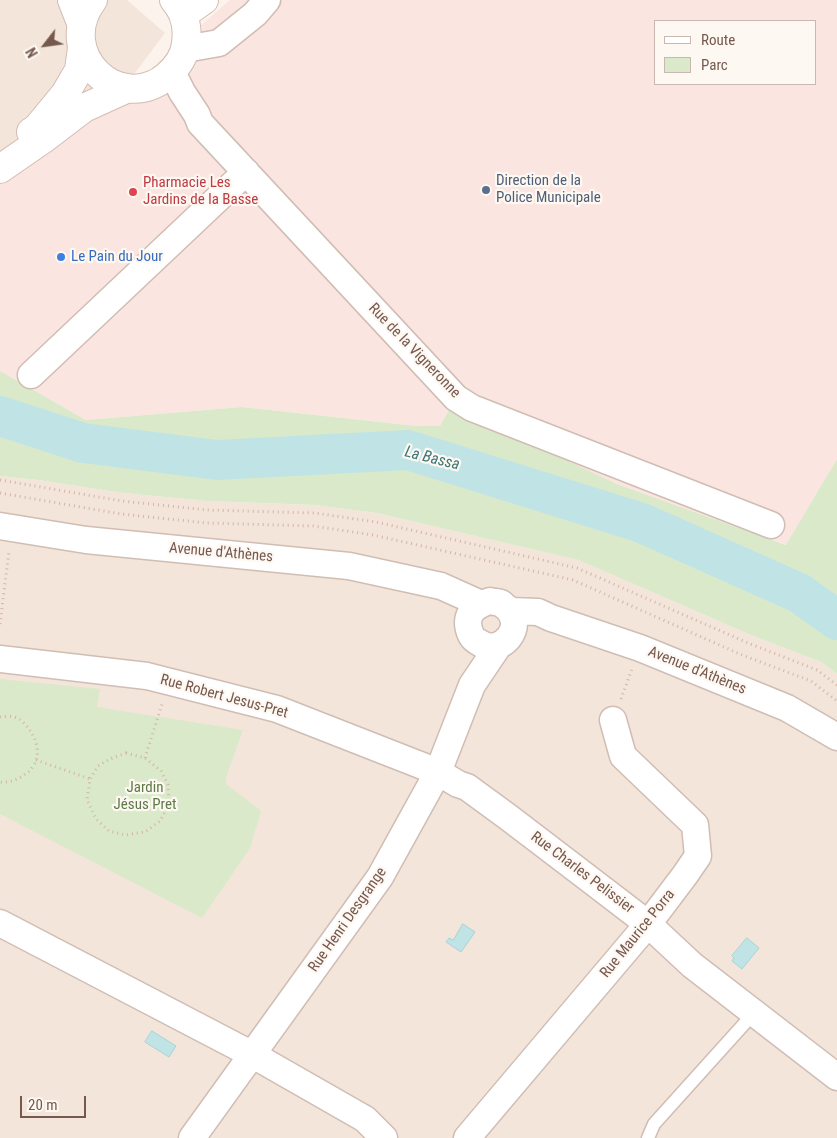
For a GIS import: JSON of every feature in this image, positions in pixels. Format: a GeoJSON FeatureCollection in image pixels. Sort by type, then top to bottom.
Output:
{"type":"FeatureCollection","features":[{"type":"Feature","properties":{"kind":"main road"},"geometry":{"type":"LineString","coordinates":[[0,170],[84,108],[159,73],[187,32],[187,5]]}},
{"type":"Feature","properties":{"kind":"main road"},"geometry":{"type":"LineString","coordinates":[[82,18],[88,63],[99,75],[112,84],[159,73]]}},
{"type":"Feature","properties":{"kind":"main road"},"geometry":{"type":"LineString","coordinates":[[0,151],[37,128],[65,94],[79,70],[82,18]]}},
{"type":"Feature","properties":{"kind":"street"},"geometry":{"type":"LineString","coordinates":[[159,73],[219,43],[255,14],[267,0]]}},
{"type":"Feature","properties":{"kind":"street","name":"Rue de la Vigneronne"},"geometry":{"type":"LineString","coordinates":[[159,73],[191,121],[200,123],[456,398],[472,408],[771,525]]}},
{"type":"Feature","properties":{"kind":"street"},"geometry":{"type":"LineString","coordinates":[[31,375],[246,172]]}},
{"type":"Feature","properties":{"kind":"street","name":"Avenue d'Athènes"},"geometry":{"type":"LineString","coordinates":[[6,527],[86,540],[349,566],[441,586],[474,620]]}},
{"type":"Feature","properties":{"kind":"street"},"geometry":{"type":"LineString","coordinates":[[490,601],[502,603],[508,630],[484,646],[474,620],[490,601]]}},
{"type":"Feature","properties":{"kind":"street","name":"Avenue d'Athènes"},"geometry":{"type":"LineString","coordinates":[[508,630],[551,618],[640,648],[786,708],[837,737]]}},
{"type":"Feature","properties":{"kind":"street","name":"Rue Henri Desgrange"},"geometry":{"type":"LineString","coordinates":[[472,684],[474,620]]}},
{"type":"Feature","properties":{"kind":"street","name":"Rue Henri Desgrange"},"geometry":{"type":"LineString","coordinates":[[192,1138],[380,878],[438,772],[472,684],[508,630]]}},
{"type":"Feature","properties":{"kind":"street","name":"Rue Robert Jesus-Pret"},"geometry":{"type":"LineString","coordinates":[[0,659],[147,676],[277,709],[438,772]]}},
{"type":"Feature","properties":{"kind":"street","name":"Rue Maurice Porra"},"geometry":{"type":"LineString","coordinates":[[467,1138],[648,924],[698,856],[695,825],[623,756],[613,720]]}},
{"type":"Feature","properties":{"kind":"street","name":"Rue Charles Pelissier"},"geometry":{"type":"LineString","coordinates":[[438,772],[467,787],[648,924],[692,965],[837,1077]]}},
{"type":"Feature","properties":{"kind":"street"},"geometry":{"type":"LineString","coordinates":[[0,923],[253,1055],[365,1119],[384,1138]]}},
{"type":"Feature","properties":{"kind":"lane"},"geometry":{"type":"LineString","coordinates":[[648,1138],[654,1124],[754,1013]]}},
{"type":"Feature","properties":{"kind":"path"},"geometry":{"type":"LineString","coordinates":[[0,480],[122,501],[207,510],[315,513],[376,522],[577,568],[748,643],[817,670],[837,685]]}},
{"type":"Feature","properties":{"kind":"path"},"geometry":{"type":"LineString","coordinates":[[0,624],[6,527]]}},
{"type":"Feature","properties":{"kind":"path"},"geometry":{"type":"LineString","coordinates":[[613,720],[640,648]]}},
{"type":"Feature","properties":{"kind":"path"},"geometry":{"type":"LineString","coordinates":[[145,758],[164,696]]}},
{"type":"Feature","properties":{"kind":"path"},"geometry":{"type":"LineString","coordinates":[[0,717],[18,718],[31,732],[37,744],[36,760],[31,770],[19,778],[0,782]]}},
{"type":"Feature","properties":{"kind":"path"},"geometry":{"type":"LineString","coordinates":[[126,753],[145,758],[161,771],[168,785],[169,804],[160,821],[144,832],[125,835],[109,831],[96,819],[87,800],[90,779],[98,766],[110,759],[126,753]]}},
{"type":"Feature","properties":{"kind":"path"},"geometry":{"type":"LineString","coordinates":[[36,760],[90,779]]}},
{"type":"Feature","properties":{"kind":"shaded area"},"geometry":{"type":"Polygon","coordinates":[[[0,0],[127,0],[165,33],[117,97],[0,183],[0,0]]]}},
{"type":"Feature","properties":{"kind":"shaded area"},"geometry":{"type":"Polygon","coordinates":[[[230,0],[837,0],[837,459],[787,545],[617,484],[450,407],[440,426],[416,426],[242,407],[86,420],[0,371],[0,183],[71,129],[118,97],[230,0]]]}},
{"type":"Feature","properties":{"kind":"shaded area"},"geometry":{"type":"Polygon","coordinates":[[[0,476],[123,493],[208,501],[315,505],[377,513],[580,560],[751,635],[821,662],[837,674],[837,1138],[0,1138],[0,476]]]}},
{"type":"Feature","properties":{"kind":"green space"},"geometry":{"type":"Polygon","coordinates":[[[0,371],[86,420],[242,407],[416,426],[440,426],[451,406],[617,484],[786,545],[837,459],[837,674],[821,662],[751,635],[579,560],[377,513],[315,505],[208,501],[123,493],[0,476],[0,371]]]}},
{"type":"Feature","properties":{"kind":"green space","name":"Jardin Jésus Pret"},"geometry":{"type":"Polygon","coordinates":[[[0,679],[100,689],[97,707],[243,730],[226,777],[226,784],[261,811],[250,848],[202,918],[0,814],[0,679]]]}},
{"type":"Feature","properties":{"kind":"water"},"geometry":{"type":"Polygon","coordinates":[[[463,924],[475,932],[461,952],[446,942],[449,938],[453,940],[463,924]]]}},
{"type":"Feature","properties":{"kind":"water"},"geometry":{"type":"Polygon","coordinates":[[[747,938],[759,948],[742,969],[732,961],[734,958],[732,956],[747,938]]]}},
{"type":"Feature","properties":{"kind":"water"},"geometry":{"type":"Polygon","coordinates":[[[152,1031],[176,1046],[169,1057],[145,1042],[152,1031]]]}},
{"type":"Feature","properties":{"kind":"waterway","name":"La Bassa"},"geometry":{"type":"LineString","coordinates":[[0,416],[83,443],[217,460],[408,450],[642,523],[799,593],[837,620]]}},
{"type":"Feature","properties":{"kind":"place","name":"Direction de la Police Municipale"},"geometry":{"type":"Point","coordinates":[486,190]}},
{"type":"Feature","properties":{"kind":"place","name":"Pharmacie Les Jardins de la Basse"},"geometry":{"type":"Point","coordinates":[133,192]}},
{"type":"Feature","properties":{"kind":"place","name":"Le Pain du Jour"},"geometry":{"type":"Point","coordinates":[61,257]}}]}
